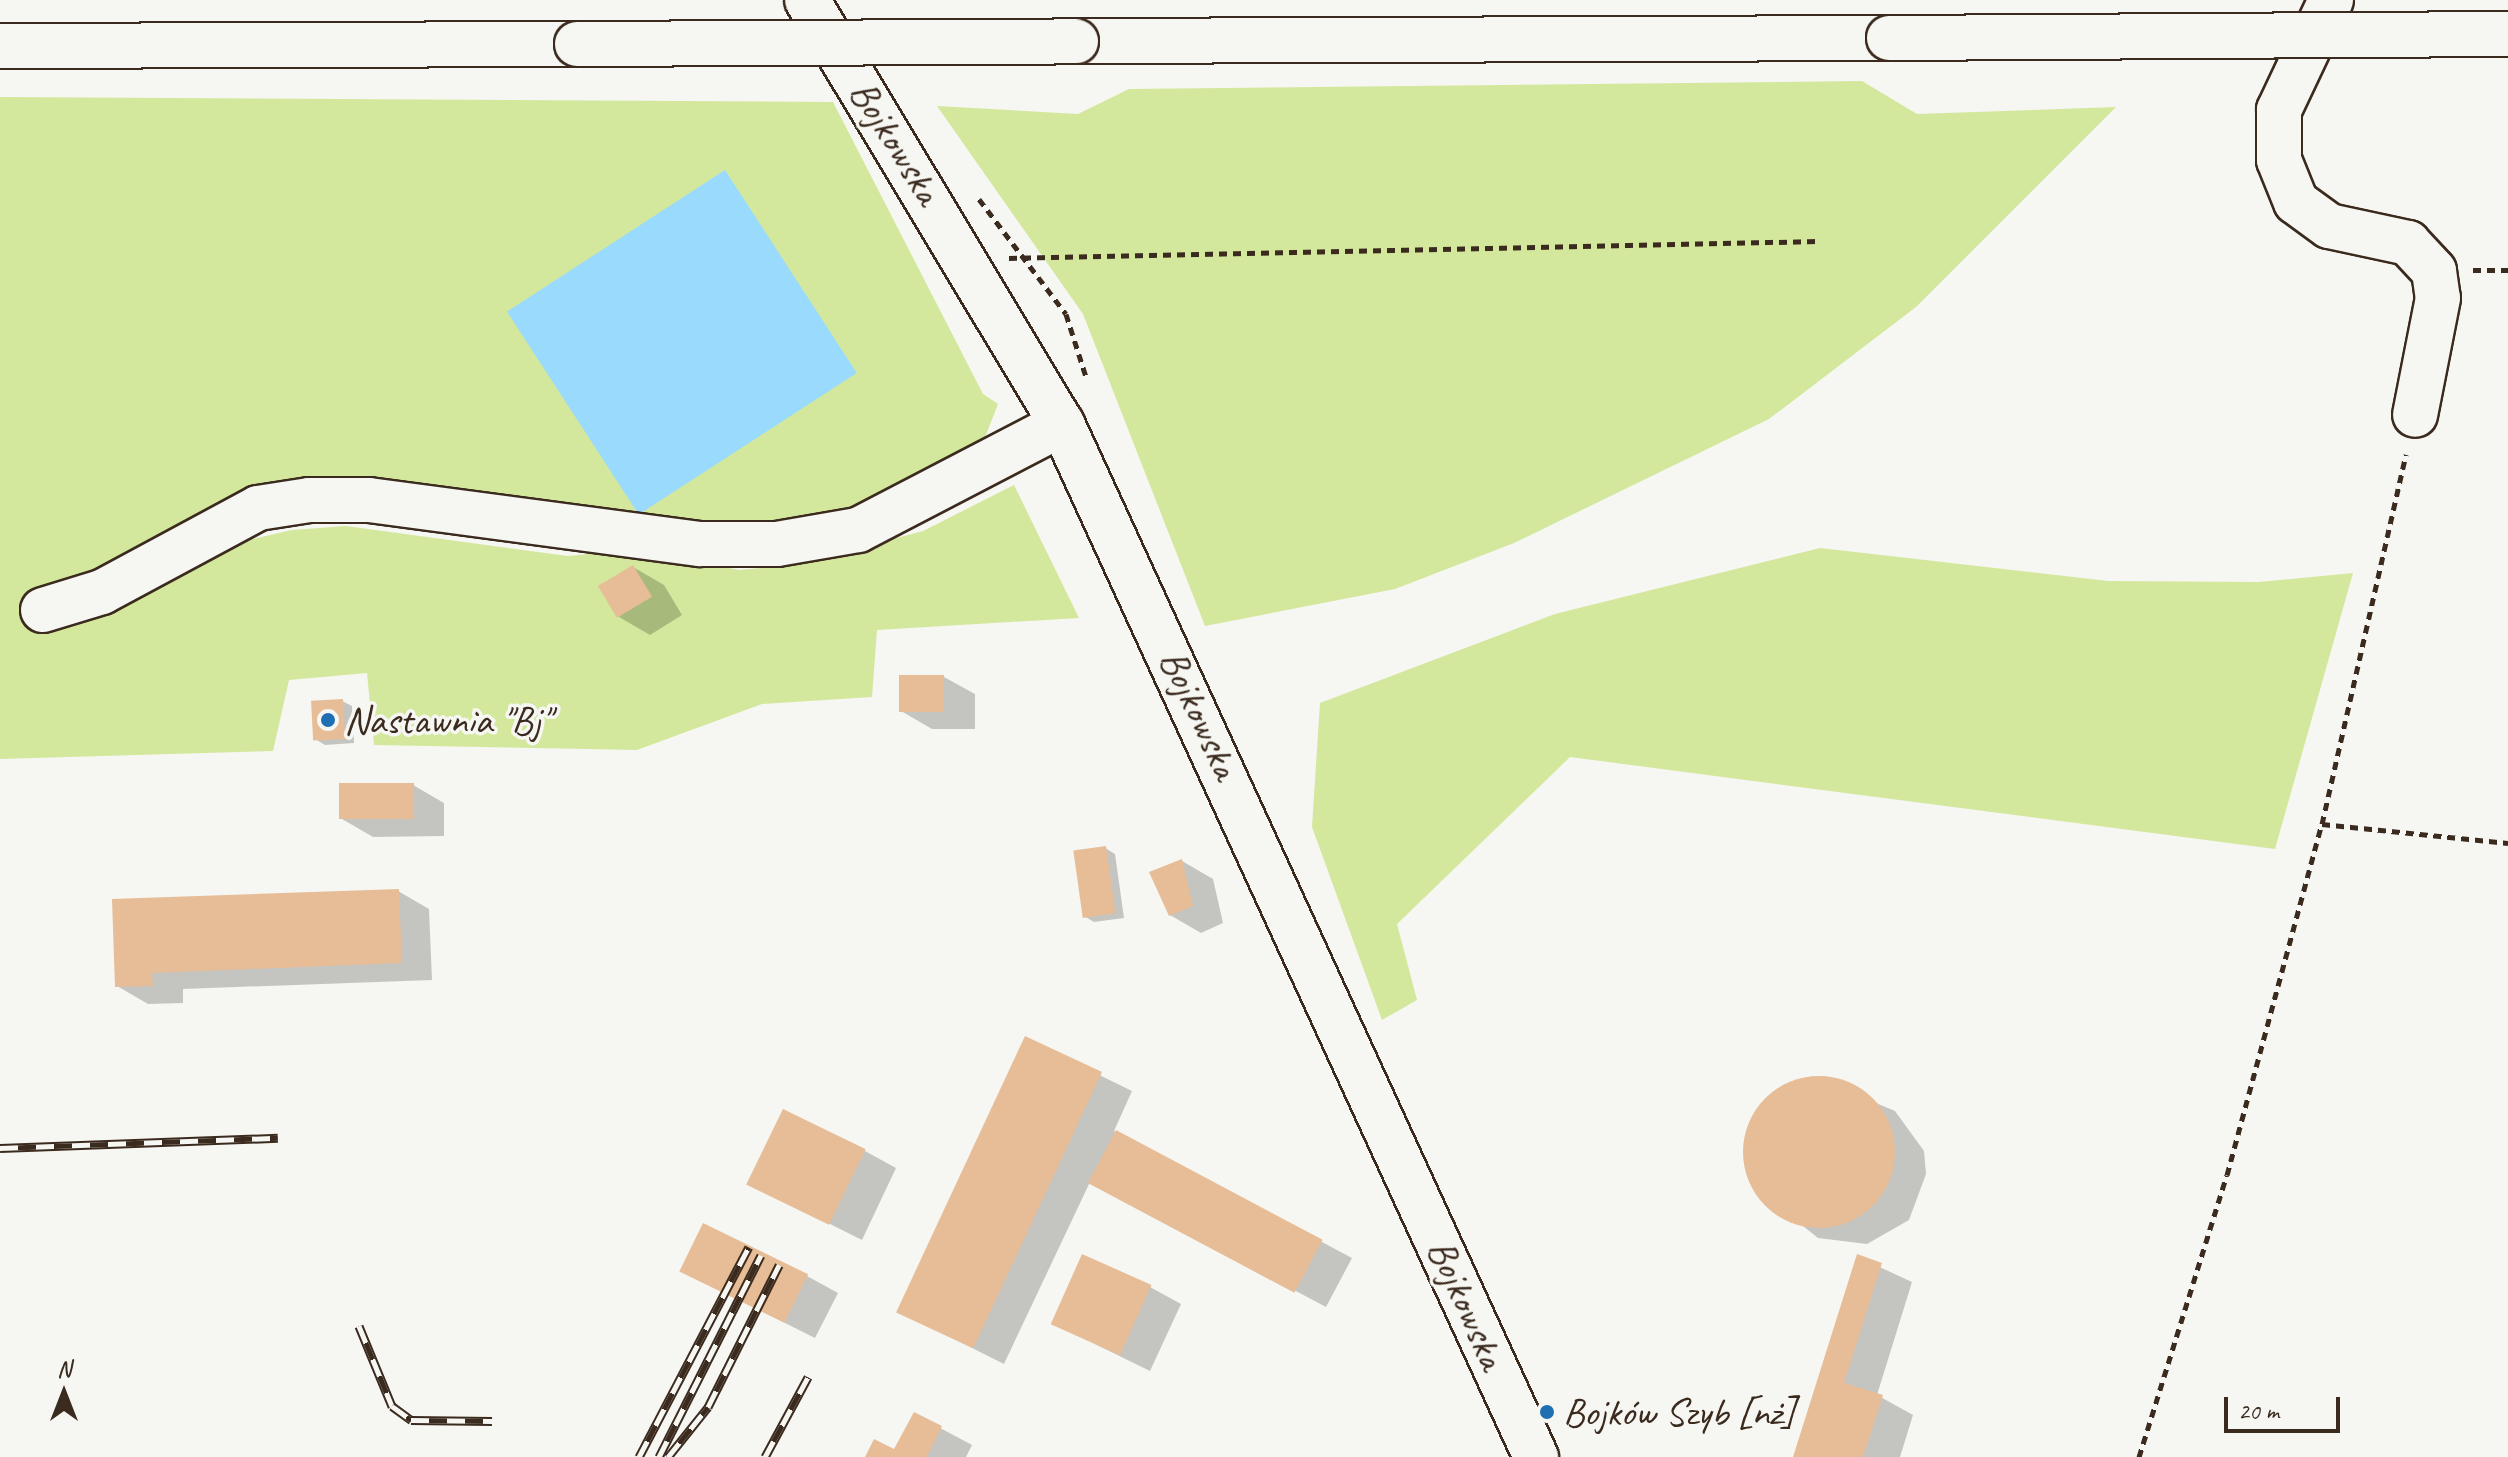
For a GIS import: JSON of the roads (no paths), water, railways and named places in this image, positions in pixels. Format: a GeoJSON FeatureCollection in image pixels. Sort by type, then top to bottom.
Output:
{"type":"FeatureCollection","features":[{"type":"Feature","properties":{"kind":"main road","name":"Bojkowska"},"geometry":{"type":"LineString","coordinates":[[807,0],[977,272],[1062,424],[1536,1457]]}},
{"type":"Feature","properties":{"kind":"main road"},"geometry":{"type":"LineString","coordinates":[[2331,0],[2279,110],[2279,160],[2296,202],[2329,226],[2408,243],[2434,271],[2438,298],[2415,415]]}},
{"type":"Feature","properties":{"kind":"main road"},"geometry":{"type":"LineString","coordinates":[[0,46],[2508,34]]}},
{"type":"Feature","properties":{"kind":"main road"},"geometry":{"type":"LineString","coordinates":[[43,610],[102,592],[258,508],[309,500],[369,500],[700,544],[777,544],[858,530],[1062,424]]}},
{"type":"Feature","properties":{"kind":"water"},"geometry":{"type":"Polygon","coordinates":[[[725,170],[857,373],[639,515],[507,312],[725,170]]]}},
{"type":"Feature","properties":{"kind":"railway"},"geometry":{"type":"LineString","coordinates":[[0,1148],[278,1138]]}},
{"type":"Feature","properties":{"kind":"railway"},"geometry":{"type":"LineString","coordinates":[[639,1457],[749,1247]]}},
{"type":"Feature","properties":{"kind":"railway"},"geometry":{"type":"LineString","coordinates":[[659,1457],[761,1255]]}},
{"type":"Feature","properties":{"kind":"railway"},"geometry":{"type":"LineString","coordinates":[[668,1457],[708,1407],[779,1265]]}},
{"type":"Feature","properties":{"kind":"railway"},"geometry":{"type":"LineString","coordinates":[[359,1326],[392,1406],[411,1420],[492,1421]]}},
{"type":"Feature","properties":{"kind":"railway"},"geometry":{"type":"LineString","coordinates":[[765,1457],[808,1377]]}},
{"type":"Feature","properties":{"kind":"place","name":"Nastawnia \"Bj\""},"geometry":{"type":"Point","coordinates":[328,720]}},
{"type":"Feature","properties":{"kind":"place","name":"Bojków Szyb [nż]"},"geometry":{"type":"Point","coordinates":[1547,1412]}}]}
